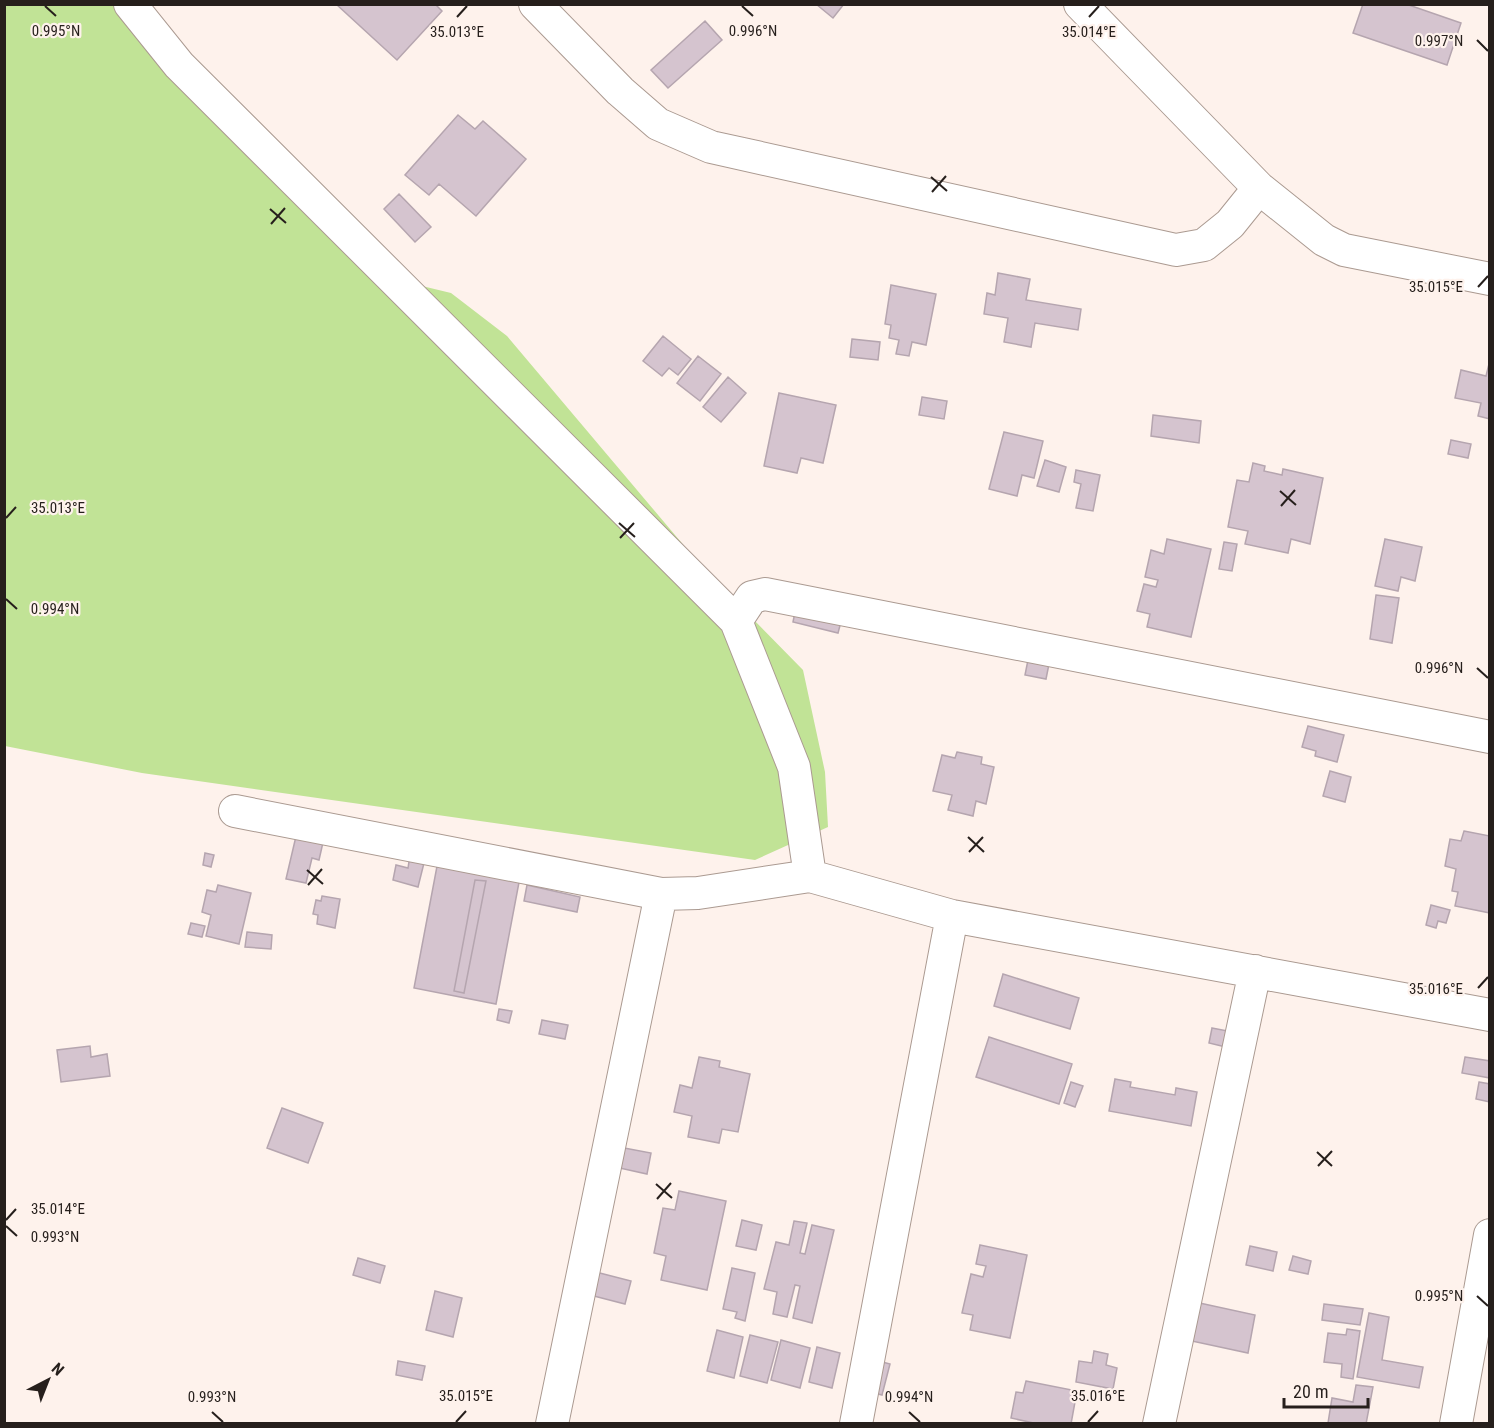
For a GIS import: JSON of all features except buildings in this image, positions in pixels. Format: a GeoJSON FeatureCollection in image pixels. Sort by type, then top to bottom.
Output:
{"type":"FeatureCollection","features":[{"type":"Feature","properties":{"kind":"street"},"geometry":{"type":"LineString","coordinates":[[130,4],[178,65],[736,621],[794,767],[810,876]]}},
{"type":"Feature","properties":{"kind":"street"},"geometry":{"type":"LineString","coordinates":[[535,4],[620,91],[658,124],[711,147],[1176,250],[1204,245],[1230,224],[1259,188]]}},
{"type":"Feature","properties":{"kind":"street"},"geometry":{"type":"LineString","coordinates":[[1080,4],[1259,188],[1324,240],[1344,250],[1490,279]]}},
{"type":"Feature","properties":{"kind":"street"},"geometry":{"type":"LineString","coordinates":[[736,621],[752,597],[765,594],[1490,737]]}},
{"type":"Feature","properties":{"kind":"street"},"geometry":{"type":"LineString","coordinates":[[235,811],[662,894],[698,893],[810,876],[952,916],[1490,1015]]}},
{"type":"Feature","properties":{"kind":"street"},"geometry":{"type":"LineString","coordinates":[[552,1424],[662,894]]}},
{"type":"Feature","properties":{"kind":"street"},"geometry":{"type":"LineString","coordinates":[[856,1424],[952,916]]}},
{"type":"Feature","properties":{"kind":"street"},"geometry":{"type":"LineString","coordinates":[[1159,1424],[1255,971]]}},
{"type":"Feature","properties":{"kind":"street"},"geometry":{"type":"LineString","coordinates":[[1456,1424],[1490,1235]]}},
{"type":"Feature","properties":{"kind":"green space"},"geometry":{"type":"Polygon","coordinates":[[[4,5],[114,5],[173,79],[364,272],[451,293],[507,336],[702,567],[803,670],[825,772],[828,827],[755,860],[142,773],[5,746],[4,5]]]}}]}
